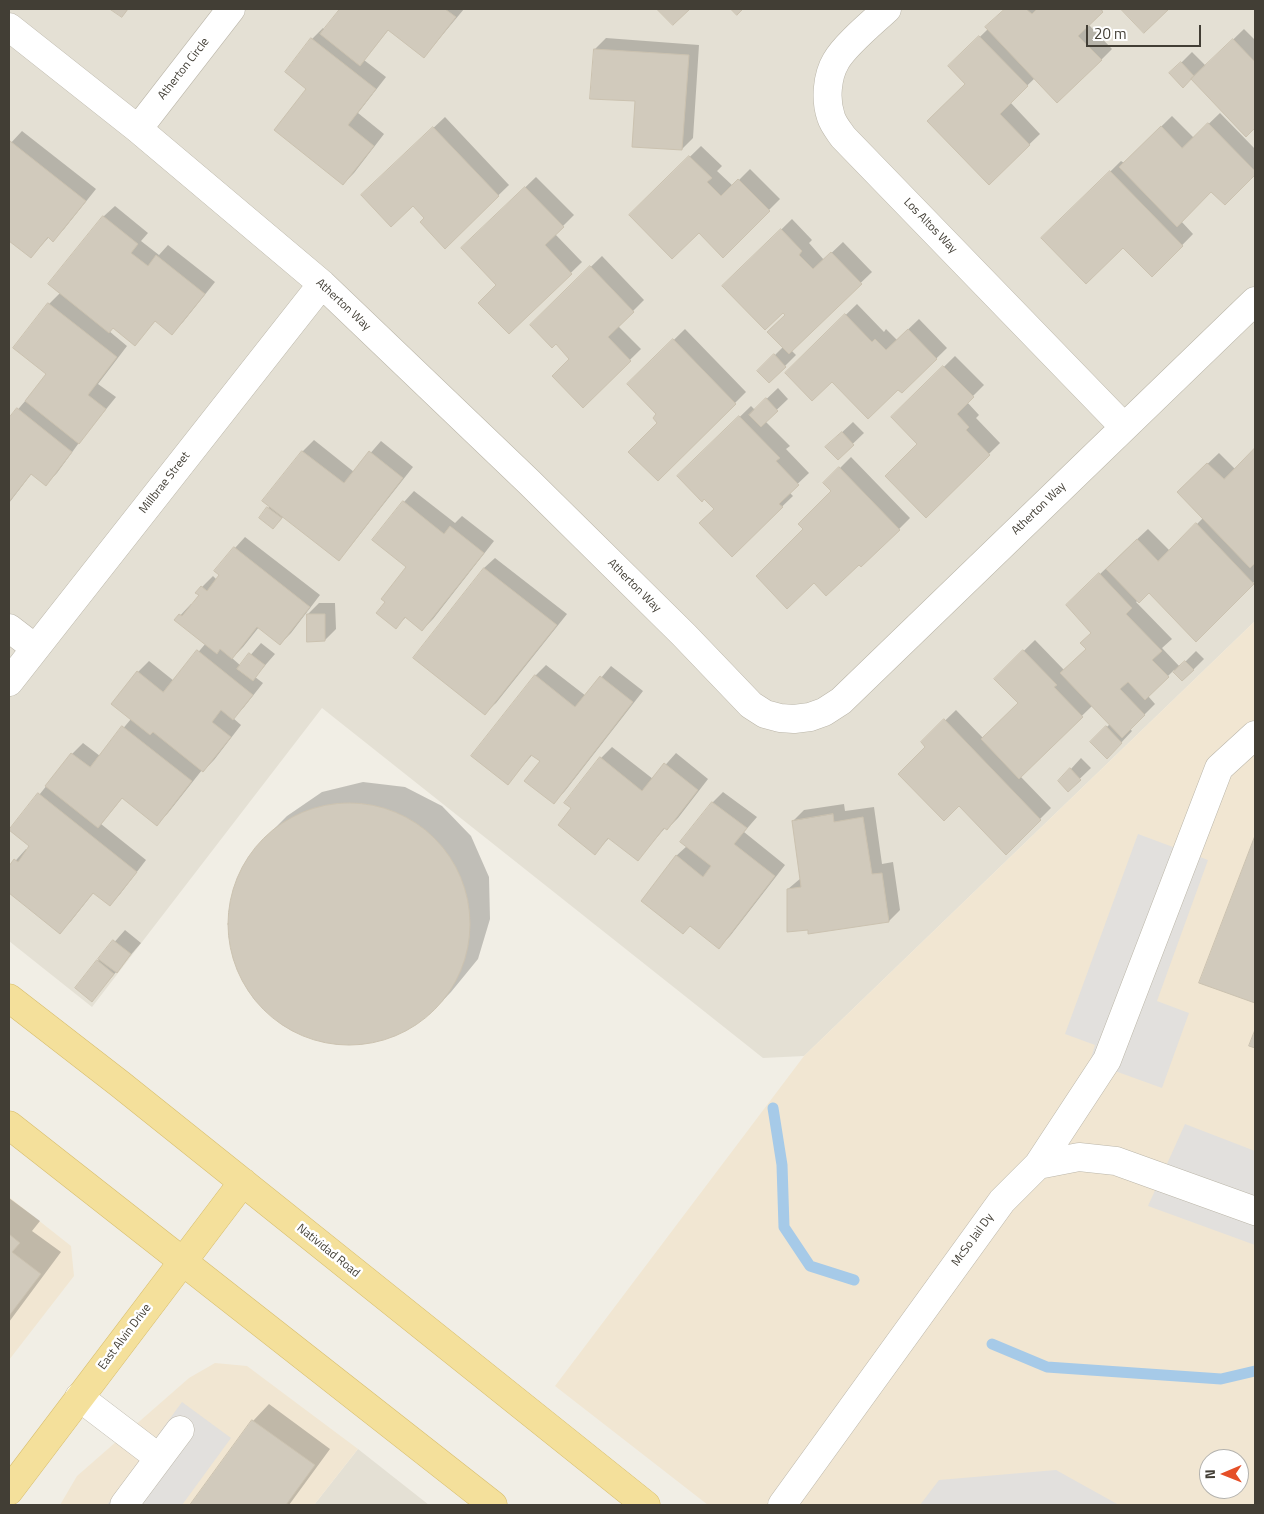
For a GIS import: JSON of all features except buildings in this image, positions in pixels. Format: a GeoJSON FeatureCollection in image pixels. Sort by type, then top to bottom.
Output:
{"type":"FeatureCollection","features":[{"type":"Feature","properties":{"kind":"main road","name":"Natividad Road"},"geometry":{"type":"LineString","coordinates":[[9,998],[243,1182],[646,1505]]}},
{"type":"Feature","properties":{"kind":"main road"},"geometry":{"type":"LineString","coordinates":[[9,1125],[493,1505]]}},
{"type":"Feature","properties":{"kind":"main road","name":"East Alvin Drive"},"geometry":{"type":"LineString","coordinates":[[9,1491],[243,1182]]}},
{"type":"Feature","properties":{"kind":"street","name":"Atherton Circle"},"geometry":{"type":"LineString","coordinates":[[138,129],[231,9]]}},
{"type":"Feature","properties":{"kind":"street","name":"Los Altos Way"},"geometry":{"type":"LineString","coordinates":[[888,9],[836,60],[829,78],[828,99],[831,118],[843,137],[1124,427]]}},
{"type":"Feature","properties":{"kind":"street","name":"Atherton Way"},"geometry":{"type":"LineString","coordinates":[[9,27],[138,129],[322,284],[543,496],[684,635],[751,705],[765,714],[780,718],[810,717],[824,712],[841,701],[1255,301]]}},
{"type":"Feature","properties":{"kind":"street","name":"Millbrae Street"},"geometry":{"type":"LineString","coordinates":[[9,682],[322,284]]}},
{"type":"Feature","properties":{"kind":"street"},"geometry":{"type":"LineString","coordinates":[[9,628],[35,648]]}},
{"type":"Feature","properties":{"kind":"street"},"geometry":{"type":"LineString","coordinates":[[1038,1166],[1107,1060],[1219,768],[1255,735]]}},
{"type":"Feature","properties":{"kind":"street","name":"McSo Jail Dy"},"geometry":{"type":"LineString","coordinates":[[782,1505],[1002,1200],[1038,1166],[1079,1156],[1116,1161],[1255,1211]]}},
{"type":"Feature","properties":{"kind":"street"},"geometry":{"type":"LineString","coordinates":[[79,1397],[160,1458]]}},
{"type":"Feature","properties":{"kind":"street"},"geometry":{"type":"LineString","coordinates":[[124,1505],[180,1430]]}},
{"type":"Feature","properties":{"kind":"shaded area"},"geometry":{"type":"Polygon","coordinates":[[[9,9],[1255,9],[1255,621],[804,1056],[763,1058],[322,708],[92,1007],[9,941],[9,9]]]}},
{"type":"Feature","properties":{"kind":"shaded area"},"geometry":{"type":"Polygon","coordinates":[[[1255,621],[1255,1505],[708,1505],[555,1386],[804,1056],[1255,621]]]}},
{"type":"Feature","properties":{"kind":"shaded area"},"geometry":{"type":"Polygon","coordinates":[[[1138,834],[1208,860],[1157,1001],[1189,1013],[1162,1088],[1090,1062],[1095,1045],[1065,1034],[1138,834]]]}},
{"type":"Feature","properties":{"kind":"shaded area"},"geometry":{"type":"Polygon","coordinates":[[[1185,1124],[1255,1151],[1255,1245],[1148,1206],[1185,1124]]]}},
{"type":"Feature","properties":{"kind":"shaded area"},"geometry":{"type":"Polygon","coordinates":[[[9,1197],[71,1246],[74,1276],[9,1360],[9,1197]]]}},
{"type":"Feature","properties":{"kind":"shaded area"},"geometry":{"type":"Polygon","coordinates":[[[215,1363],[247,1366],[358,1449],[314,1505],[60,1505],[77,1476],[189,1378],[215,1363]]]}},
{"type":"Feature","properties":{"kind":"shaded area"},"geometry":{"type":"Polygon","coordinates":[[[182,1402],[231,1438],[182,1505],[107,1505],[182,1402]]]}},
{"type":"Feature","properties":{"kind":"shaded area"},"geometry":{"type":"Polygon","coordinates":[[[358,1449],[429,1505],[314,1505],[358,1449]]]}},
{"type":"Feature","properties":{"kind":"shaded area"},"geometry":{"type":"Polygon","coordinates":[[[1056,1470],[1119,1505],[920,1505],[939,1480],[1056,1470]]]}},
{"type":"Feature","properties":{"kind":"waterway"},"geometry":{"type":"LineString","coordinates":[[773,1108],[782,1165],[784,1227],[810,1266],[854,1280]]}},
{"type":"Feature","properties":{"kind":"waterway"},"geometry":{"type":"LineString","coordinates":[[992,1344],[1047,1367],[1221,1379],[1255,1371]]}}]}
